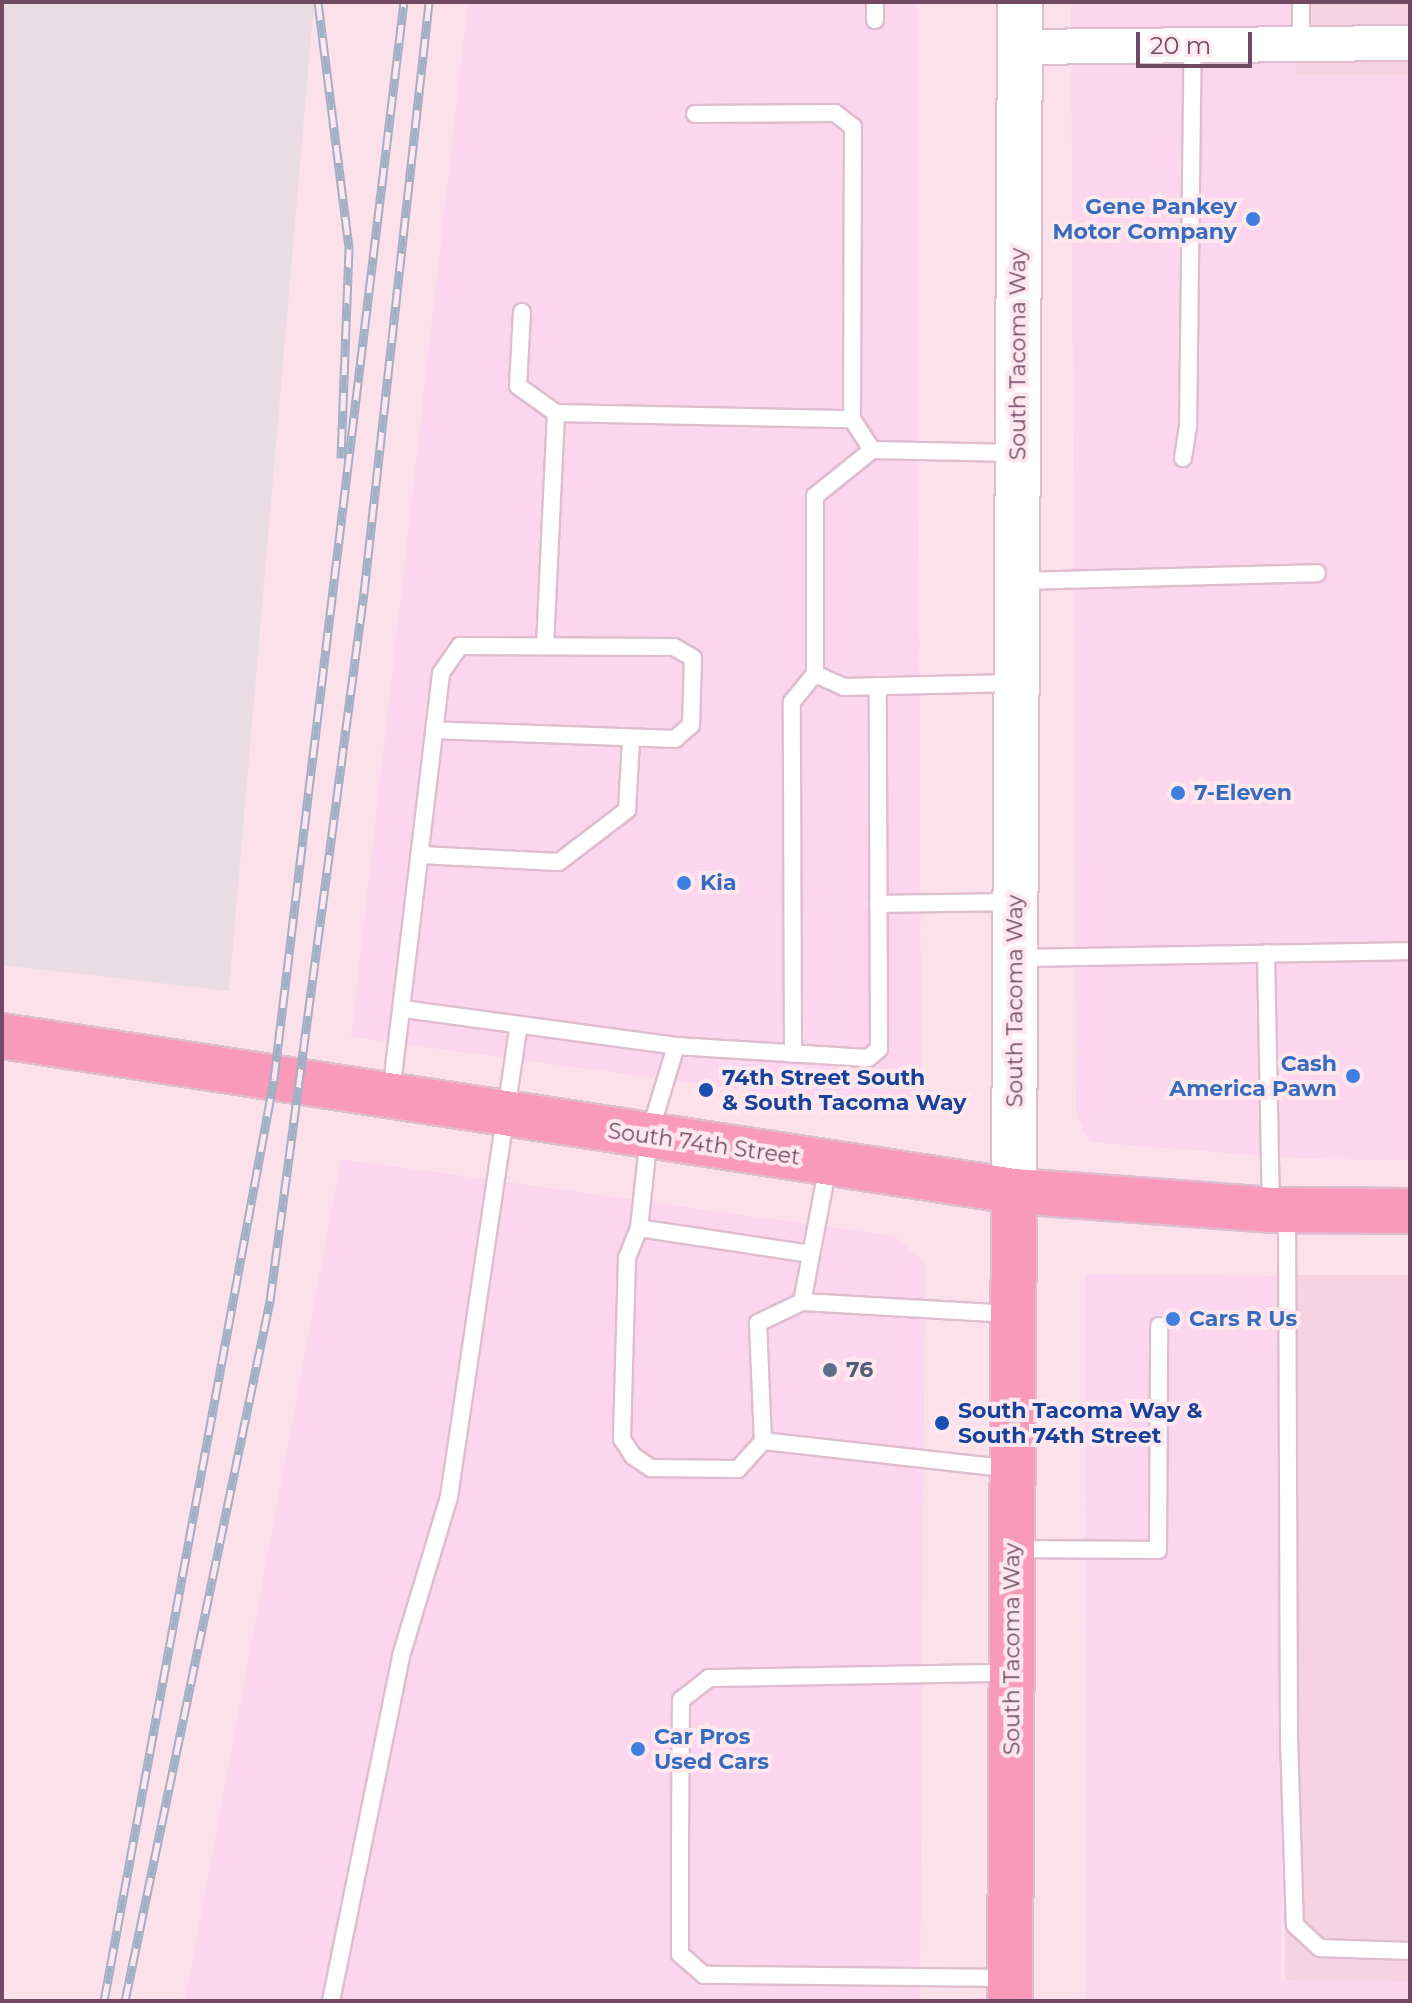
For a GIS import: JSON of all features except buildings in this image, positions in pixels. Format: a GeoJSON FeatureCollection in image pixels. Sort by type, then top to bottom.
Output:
{"type":"FeatureCollection","features":[{"type":"Feature","properties":{"kind":"main road","name":"South Tacoma Way"},"geometry":{"type":"LineString","coordinates":[[1011,1990],[1020,2]]}},
{"type":"Feature","properties":{"kind":"main road","name":"South 74th Street"},"geometry":{"type":"LineString","coordinates":[[2,1036],[390,1098],[1014,1191],[1279,1210],[1410,1211]]}},
{"type":"Feature","properties":{"kind":"street"},"geometry":{"type":"LineString","coordinates":[[1020,47],[1410,43]]}},
{"type":"Feature","properties":{"kind":"lane"},"geometry":{"type":"LineString","coordinates":[[875,2],[875,20]]}},
{"type":"Feature","properties":{"kind":"lane"},"geometry":{"type":"LineString","coordinates":[[1301,2],[1301,44]]}},
{"type":"Feature","properties":{"kind":"lane"},"geometry":{"type":"LineString","coordinates":[[1183,458],[1188,428],[1193,45]]}},
{"type":"Feature","properties":{"kind":"lane"},"geometry":{"type":"LineString","coordinates":[[695,114],[835,113],[853,127],[852,419],[872,450]]}},
{"type":"Feature","properties":{"kind":"lane"},"geometry":{"type":"LineString","coordinates":[[522,312],[518,386],[556,413],[852,419]]}},
{"type":"Feature","properties":{"kind":"lane"},"geometry":{"type":"LineString","coordinates":[[545,646],[556,413]]}},
{"type":"Feature","properties":{"kind":"lane"},"geometry":{"type":"LineString","coordinates":[[793,1054],[792,702],[815,674],[815,496],[872,450],[1018,453]]}},
{"type":"Feature","properties":{"kind":"lane"},"geometry":{"type":"LineString","coordinates":[[1017,581],[1317,573]]}},
{"type":"Feature","properties":{"kind":"lane"},"geometry":{"type":"LineString","coordinates":[[390,1098],[403,1009],[434,730],[441,673],[460,646],[674,647],[693,658],[691,725],[675,739],[631,740],[434,730]]}},
{"type":"Feature","properties":{"kind":"lane"},"geometry":{"type":"LineString","coordinates":[[815,674],[844,687],[1016,683]]}},
{"type":"Feature","properties":{"kind":"lane"},"geometry":{"type":"LineString","coordinates":[[403,1009],[518,1028],[676,1046],[868,1058],[879,1049],[878,686]]}},
{"type":"Feature","properties":{"kind":"lane"},"geometry":{"type":"LineString","coordinates":[[420,855],[559,862],[627,810],[631,740]]}},
{"type":"Feature","properties":{"kind":"lane"},"geometry":{"type":"LineString","coordinates":[[878,904],[1016,902]]}},
{"type":"Feature","properties":{"kind":"lane"},"geometry":{"type":"LineString","coordinates":[[1015,958],[1410,951]]}},
{"type":"Feature","properties":{"kind":"lane"},"geometry":{"type":"LineString","coordinates":[[1266,953],[1279,1210],[1295,1925],[1320,1948],[1410,1951]]}},
{"type":"Feature","properties":{"kind":"lane"},"geometry":{"type":"LineString","coordinates":[[331,2001],[401,1656],[449,1497],[518,1028]]}},
{"type":"Feature","properties":{"kind":"lane"},"geometry":{"type":"LineString","coordinates":[[676,1046],[649,1135],[639,1228],[627,1258],[622,1439],[633,1456],[651,1468],[738,1469],[763,1441],[758,1323],[802,1302],[1014,1314]]}},
{"type":"Feature","properties":{"kind":"lane"},"geometry":{"type":"LineString","coordinates":[[802,1302],[828,1162]]}},
{"type":"Feature","properties":{"kind":"lane"},"geometry":{"type":"LineString","coordinates":[[639,1228],[811,1254]]}},
{"type":"Feature","properties":{"kind":"lane"},"geometry":{"type":"LineString","coordinates":[[1013,1549],[1158,1550],[1159,1326]]}},
{"type":"Feature","properties":{"kind":"lane"},"geometry":{"type":"LineString","coordinates":[[763,1441],[814,1443],[1013,1470]]}},
{"type":"Feature","properties":{"kind":"lane"},"geometry":{"type":"LineString","coordinates":[[1011,1990],[704,1975],[680,1954],[680,1839],[681,1700],[709,1678],[1012,1673]]}},
{"type":"Feature","properties":{"kind":"shaded area"},"geometry":{"type":"Polygon","coordinates":[[[2,2],[314,2],[229,991],[2,965],[2,2]]]}},
{"type":"Feature","properties":{"kind":"shaded area"},"geometry":{"type":"Polygon","coordinates":[[[468,2],[917,2],[921,1081],[906,1112],[351,1037],[468,2]]]}},
{"type":"Feature","properties":{"kind":"shaded area"},"geometry":{"type":"Polygon","coordinates":[[[1071,2],[1296,2],[1296,75],[1410,75],[1410,1160],[1302,1159],[1090,1142],[1076,1115],[1071,2]]]}},
{"type":"Feature","properties":{"kind":"shaded area"},"geometry":{"type":"Polygon","coordinates":[[[1296,2],[1410,2],[1410,75],[1296,75],[1296,2]]]}},
{"type":"Feature","properties":{"kind":"shaded area"},"geometry":{"type":"Polygon","coordinates":[[[341,1159],[894,1236],[925,1262],[920,2001],[185,2001],[341,1159]]]}},
{"type":"Feature","properties":{"kind":"shaded area"},"geometry":{"type":"Polygon","coordinates":[[[1085,1274],[1285,1276],[1281,1980],[1410,1981],[1410,2001],[1086,2001],[1085,1274]]]}},
{"type":"Feature","properties":{"kind":"shaded area"},"geometry":{"type":"Polygon","coordinates":[[[1285,1275],[1410,1275],[1410,1981],[1285,1981],[1285,1275]]]}},
{"type":"Feature","properties":{"kind":"railway"},"geometry":{"type":"LineString","coordinates":[[318,2],[349,249],[341,458]]}},
{"type":"Feature","properties":{"kind":"railway"},"geometry":{"type":"LineString","coordinates":[[104,2001],[274,1079],[404,2]]}},
{"type":"Feature","properties":{"kind":"railway"},"geometry":{"type":"LineString","coordinates":[[125,2001],[270,1301],[364,593],[429,2]]}},
{"type":"Feature","properties":{"kind":"place","name":"Gene Pankey Motor Company"},"geometry":{"type":"Point","coordinates":[1253,219]}},
{"type":"Feature","properties":{"kind":"place","name":"7-Eleven"},"geometry":{"type":"Point","coordinates":[1178,793]}},
{"type":"Feature","properties":{"kind":"place","name":"Kia"},"geometry":{"type":"Point","coordinates":[684,883]}},
{"type":"Feature","properties":{"kind":"place","name":"Cash America Pawn"},"geometry":{"type":"Point","coordinates":[1353,1076]}},
{"type":"Feature","properties":{"kind":"place","name":"74th Street South & South Tacoma Way"},"geometry":{"type":"Point","coordinates":[706,1090]}},
{"type":"Feature","properties":{"kind":"place","name":"Cars R Us"},"geometry":{"type":"Point","coordinates":[1173,1319]}},
{"type":"Feature","properties":{"kind":"place","name":"76"},"geometry":{"type":"Point","coordinates":[830,1370]}},
{"type":"Feature","properties":{"kind":"place","name":"South Tacoma Way & South 74th Street"},"geometry":{"type":"Point","coordinates":[942,1423]}},
{"type":"Feature","properties":{"kind":"place","name":"Car Pros Used Cars"},"geometry":{"type":"Point","coordinates":[638,1749]}}]}
